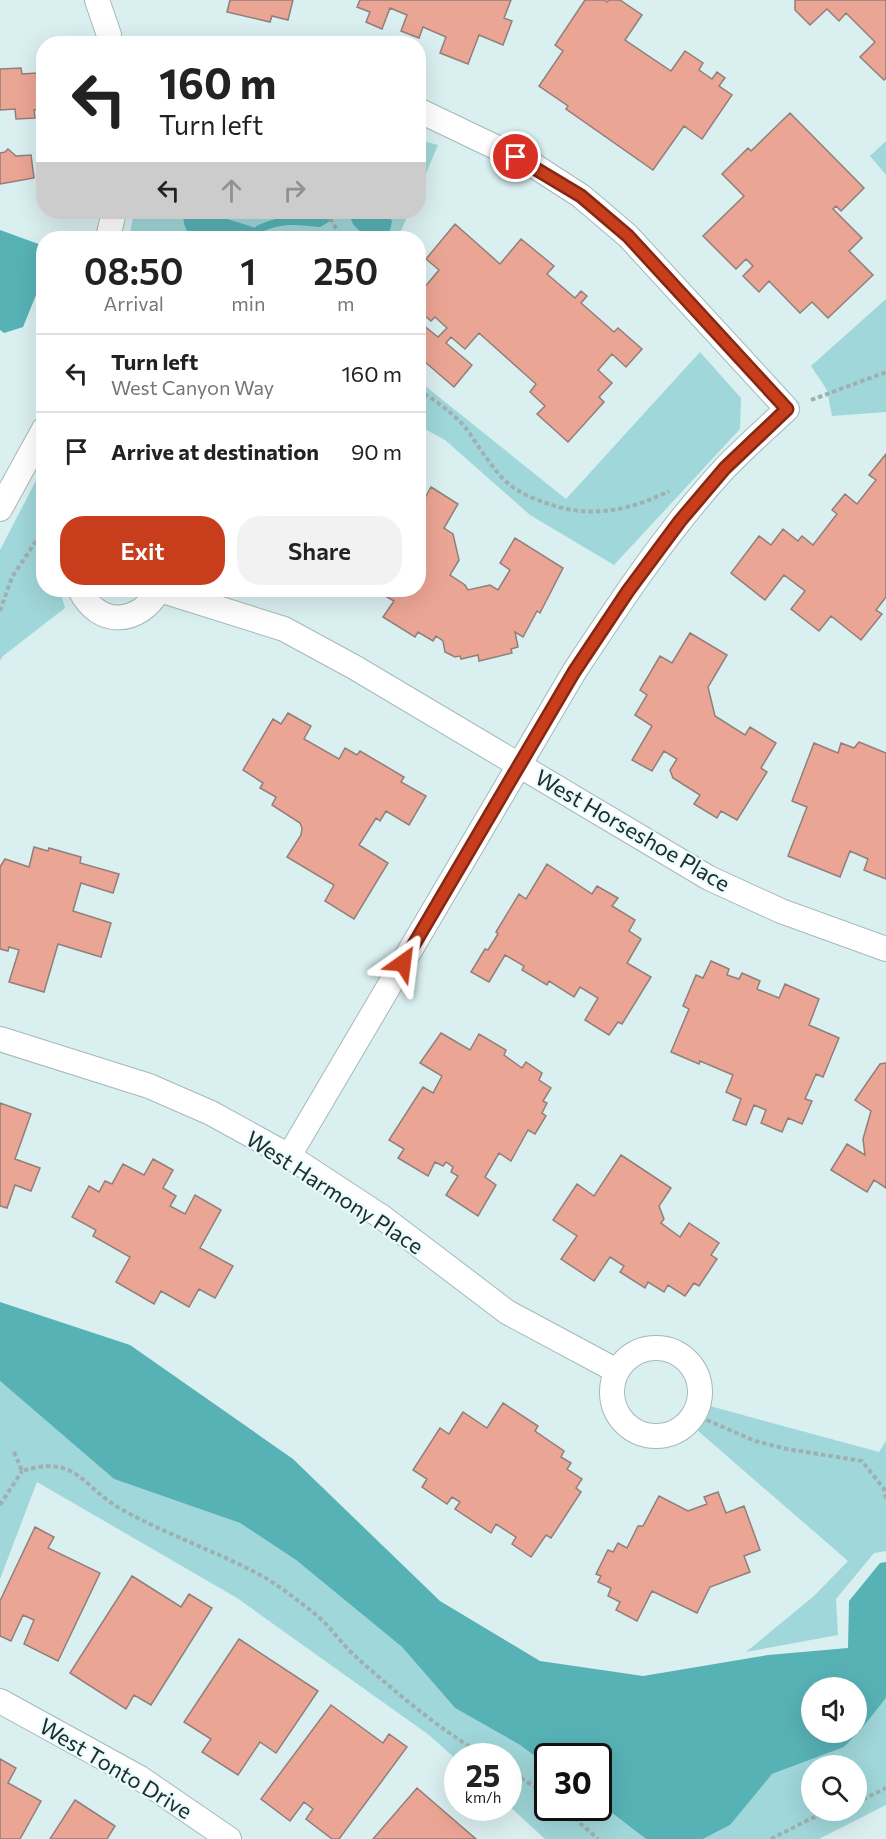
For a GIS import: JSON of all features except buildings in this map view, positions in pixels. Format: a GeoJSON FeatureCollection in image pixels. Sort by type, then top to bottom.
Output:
{"type":"FeatureCollection","features":[{"type":"Feature","properties":{"kind":"street"},"geometry":{"type":"LineString","coordinates":[[97,0],[109,36]]}},
{"type":"Feature","properties":{"kind":"street"},"geometry":{"type":"LineString","coordinates":[[289,1156],[574,672],[635,582],[694,505],[725,468],[787,409],[628,236],[581,196],[533,165],[426,114]]}},
{"type":"Feature","properties":{"kind":"street"},"geometry":{"type":"LineString","coordinates":[[0,509],[36,444]]}},
{"type":"Feature","properties":{"kind":"street","name":"West Horseshoe Place"},"geometry":{"type":"LineString","coordinates":[[84,597],[96,610],[108,616],[121,617],[133,615],[144,609],[155,597]]}},
{"type":"Feature","properties":{"kind":"street","name":"West Horseshoe Place"},"geometry":{"type":"LineString","coordinates":[[183,597],[284,628],[709,878],[781,911],[886,949]]}},
{"type":"Feature","properties":{"kind":"street","name":"West Harmony Place"},"geometry":{"type":"LineString","coordinates":[[0,1039],[149,1086],[211,1113],[289,1156],[382,1217],[507,1312],[617,1371]]}},
{"type":"Feature","properties":{"kind":"street"},"geometry":{"type":"LineString","coordinates":[[663,1348],[677,1354],[689,1364],[697,1377],[700,1392],[698,1407],[693,1414],[680,1429],[668,1435],[647,1435],[629,1427],[619,1418],[611,1392],[617,1371],[633,1354],[648,1349],[663,1348]]}},
{"type":"Feature","properties":{"kind":"street","name":"West Tonto Drive"},"geometry":{"type":"LineString","coordinates":[[0,1701],[140,1778],[229,1839]]}},
{"type":"Feature","properties":{"kind":"path"},"geometry":{"type":"LineString","coordinates":[[787,409],[886,372]]}},
{"type":"Feature","properties":{"kind":"path"},"geometry":{"type":"LineString","coordinates":[[426,395],[438,402],[463,425],[508,484],[530,498],[565,510],[596,513],[627,508],[673,489],[694,505]]}},
{"type":"Feature","properties":{"kind":"path"},"geometry":{"type":"LineString","coordinates":[[0,611],[12,577],[36,541]]}},
{"type":"Feature","properties":{"kind":"path"},"geometry":{"type":"LineString","coordinates":[[693,1414],[755,1441],[787,1449],[862,1461],[884,1489],[886,1498]]}},
{"type":"Feature","properties":{"kind":"path"},"geometry":{"type":"LineString","coordinates":[[14,1452],[22,1471]]}},
{"type":"Feature","properties":{"kind":"path"},"geometry":{"type":"LineString","coordinates":[[0,1504],[22,1471],[40,1465],[57,1465],[80,1477],[119,1508],[158,1529],[264,1577],[316,1615],[354,1655],[388,1684],[466,1743]]}},
{"type":"Feature","properties":{"kind":"path"},"geometry":{"type":"LineString","coordinates":[[867,1798],[886,1788]]}},
{"type":"Feature","properties":{"kind":"path"},"geometry":{"type":"LineString","coordinates":[[578,1821],[598,1839]]}},
{"type":"Feature","properties":{"kind":"path"},"geometry":{"type":"LineString","coordinates":[[771,1839],[808,1821]]}},
{"type":"Feature","properties":{"kind":"shaded area"},"geometry":{"type":"Polygon","coordinates":[[[886,141],[886,175],[870,156],[886,141]]]}},
{"type":"Feature","properties":{"kind":"shaded area"},"geometry":{"type":"Polygon","coordinates":[[[426,142],[438,145],[426,173],[426,142]]]}},
{"type":"Feature","properties":{"kind":"shaded area"},"geometry":{"type":"Polygon","coordinates":[[[133,219],[406,219],[401,231],[130,231],[133,219]]]}},
{"type":"Feature","properties":{"kind":"shaded area"},"geometry":{"type":"Polygon","coordinates":[[[184,219],[227,219],[259,229],[258,231],[187,231],[184,219]]]}},
{"type":"Feature","properties":{"kind":"shaded area"},"geometry":{"type":"Polygon","coordinates":[[[351,219],[391,219],[392,221],[390,231],[360,231],[351,219]]]}},
{"type":"Feature","properties":{"kind":"shaded area"},"geometry":{"type":"Polygon","coordinates":[[[0,230],[36,243],[36,295],[23,327],[4,333],[0,330],[0,230]]]}},
{"type":"Feature","properties":{"kind":"shaded area"},"geometry":{"type":"Polygon","coordinates":[[[886,299],[886,412],[832,416],[827,390],[811,366],[886,299]]]}},
{"type":"Feature","properties":{"kind":"shaded area"},"geometry":{"type":"Polygon","coordinates":[[[700,352],[741,398],[740,429],[614,565],[530,515],[445,440],[426,430],[426,387],[566,499],[700,352]]]}},
{"type":"Feature","properties":{"kind":"shaded area"},"geometry":{"type":"Polygon","coordinates":[[[36,481],[36,597],[62,597],[65,608],[3,656],[0,661],[0,550],[36,481]]]}},
{"type":"Feature","properties":{"kind":"shaded area"},"geometry":{"type":"Polygon","coordinates":[[[0,1302],[130,1345],[293,1459],[440,1601],[540,1661],[643,1676],[768,1655],[848,1648],[849,1601],[880,1563],[886,1562],[886,1698],[867,1722],[867,1677],[801,1677],[801,1743],[848,1743],[844,1747],[823,1755],[801,1755],[801,1763],[772,1774],[730,1825],[703,1839],[646,1839],[612,1813],[612,1743],[534,1743],[534,1755],[522,1746],[522,1743],[516,1743],[455,1708],[402,1647],[296,1560],[240,1523],[114,1479],[0,1381],[0,1302]]]}},
{"type":"Feature","properties":{"kind":"shaded area"},"geometry":{"type":"Polygon","coordinates":[[[0,1381],[114,1479],[240,1523],[296,1560],[402,1647],[455,1708],[516,1743],[444,1743],[444,1748],[429,1735],[237,1598],[37,1482],[0,1579],[0,1381]]]}},
{"type":"Feature","properties":{"kind":"shaded area"},"geometry":{"type":"Polygon","coordinates":[[[710,1406],[879,1452],[886,1441],[886,1551],[874,1553],[836,1599],[838,1635],[746,1652],[814,1596],[848,1561],[697,1430],[710,1406]]]}},
{"type":"Feature","properties":{"kind":"shaded area"},"geometry":{"type":"Polygon","coordinates":[[[886,1698],[886,1805],[867,1815],[867,1755],[823,1755],[844,1747],[848,1743],[867,1743],[867,1722],[886,1698]]]}},
{"type":"Feature","properties":{"kind":"shaded area"},"geometry":{"type":"Polygon","coordinates":[[[522,1746],[534,1755],[534,1821],[612,1821],[612,1813],[646,1839],[545,1839],[522,1818],[522,1746]]]}},
{"type":"Feature","properties":{"kind":"shaded area"},"geometry":{"type":"Polygon","coordinates":[[[801,1763],[801,1821],[854,1821],[819,1839],[703,1839],[730,1825],[745,1803],[772,1774],[801,1763]]]}},
{"type":"Feature","properties":{"kind":"waterway"},"geometry":{"type":"LineString","coordinates":[[259,229],[274,223],[289,221],[319,223],[326,219]]}},
{"type":"Feature","properties":{"kind":"route"},"geometry":{"type":"LineString","coordinates":[[403,963],[574,672],[628,591],[680,521],[725,468],[787,409],[628,236],[581,196],[533,165],[516,157]]}}]}
